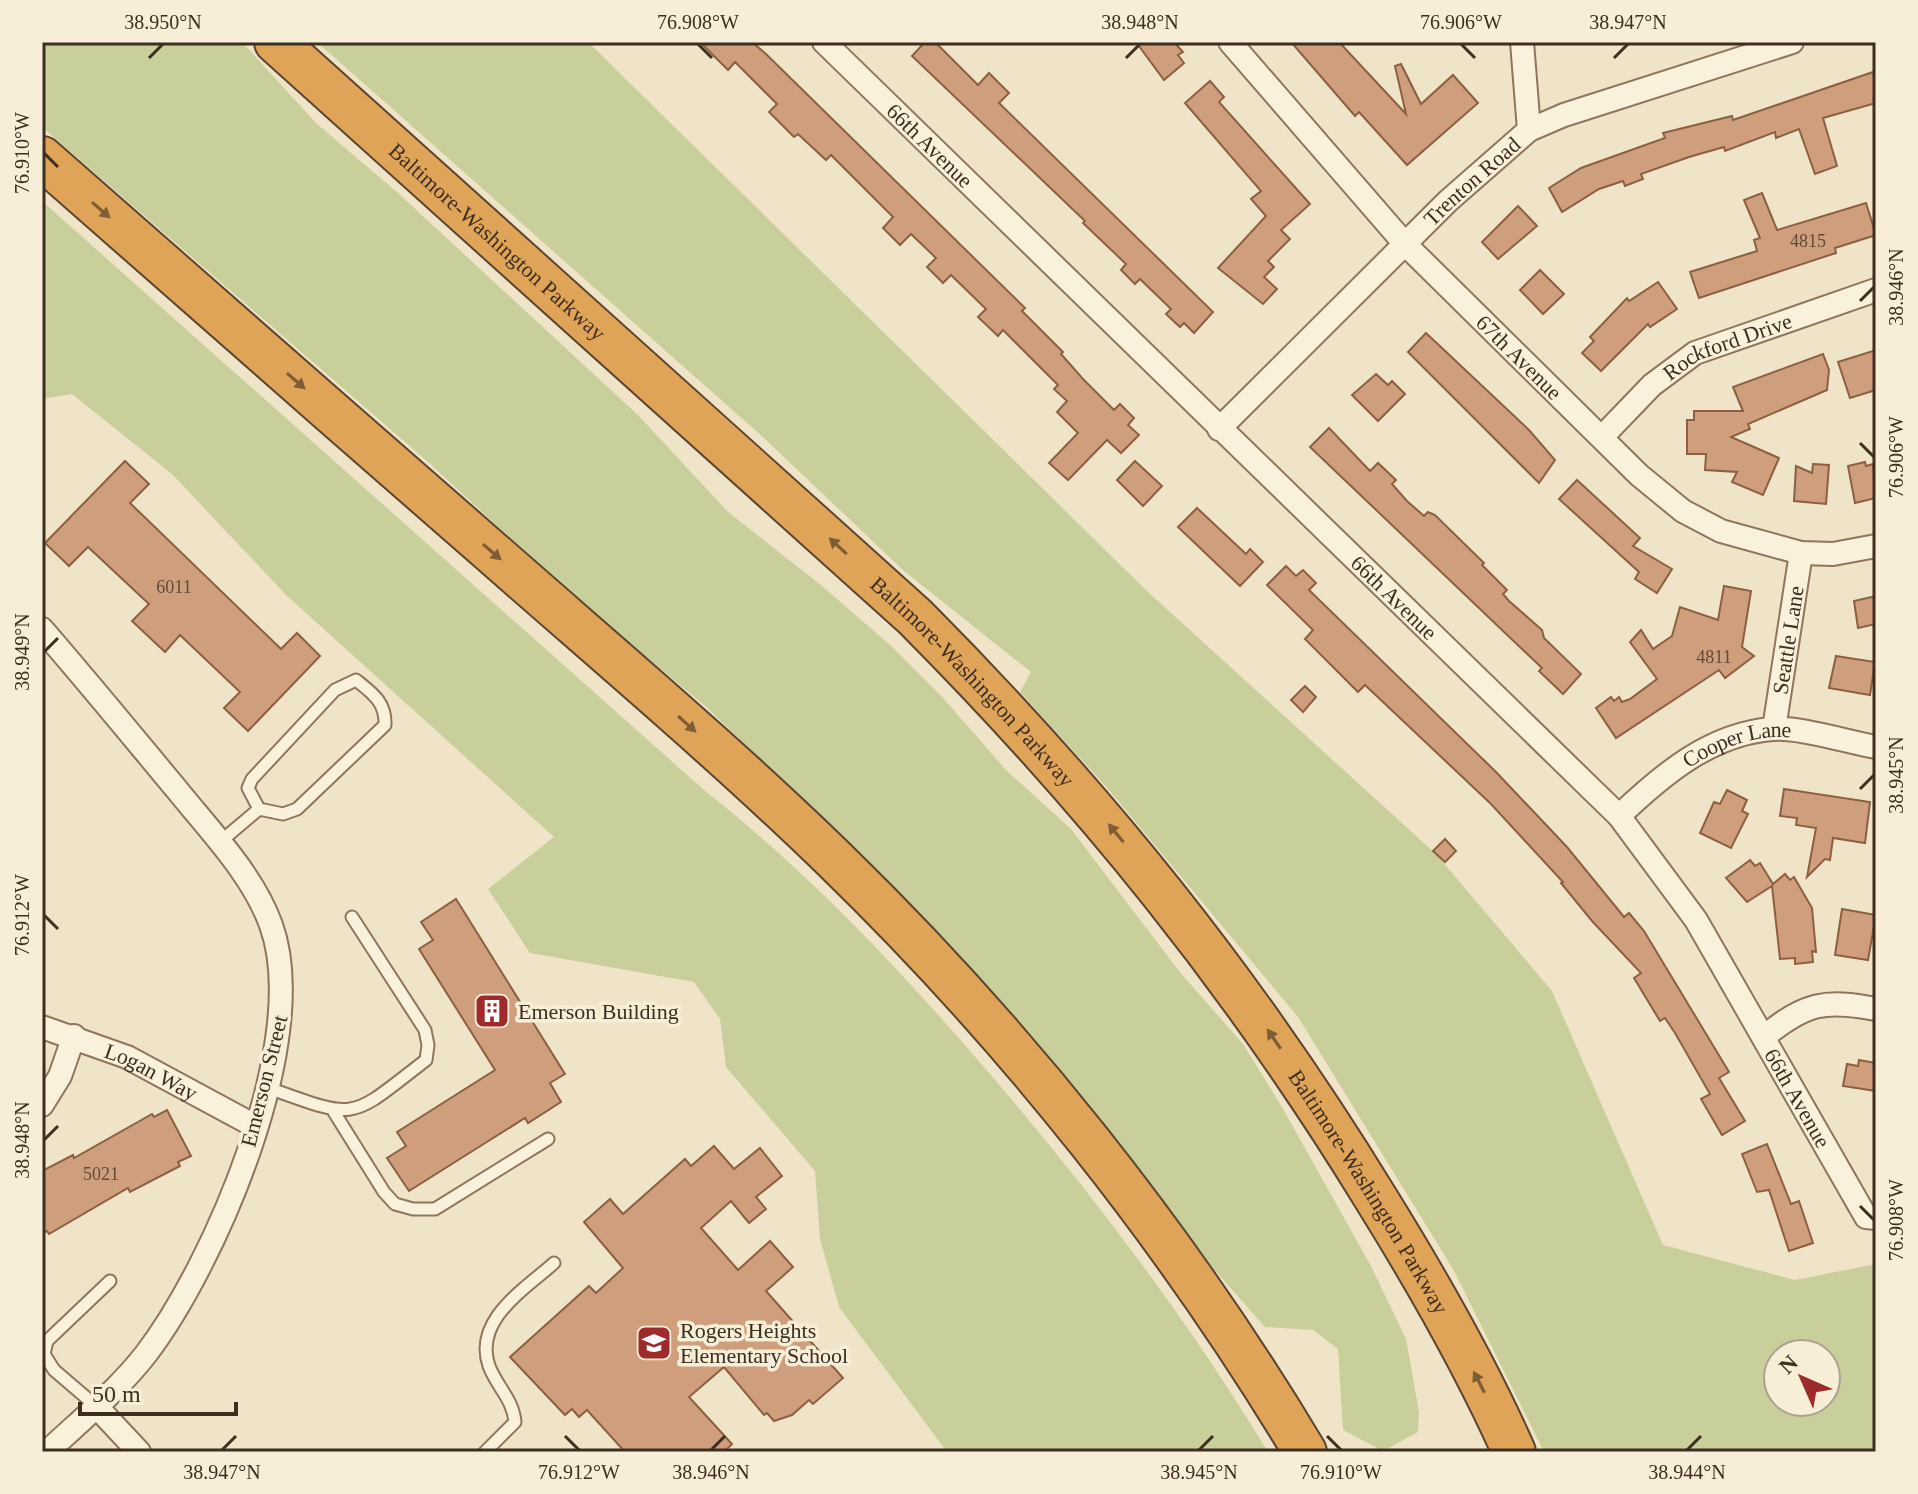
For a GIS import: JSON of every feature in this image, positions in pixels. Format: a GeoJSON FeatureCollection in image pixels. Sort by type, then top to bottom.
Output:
{"type":"FeatureCollection","features":[{"type":"Feature","properties":{"kind":"highway","name":"Baltimore-Washington Parkway"},"geometry":{"type":"LineString","coordinates":[[276,42],[915,617],[1002,705],[1098,812],[1229,977],[1326,1117],[1453,1331],[1514,1452]]}},
{"type":"Feature","properties":{"kind":"highway"},"geometry":{"type":"LineString","coordinates":[[42,158],[657,697],[838,863],[1008,1044],[1090,1145],[1230,1336],[1305,1452]]}},
{"type":"Feature","properties":{"kind":"street","name":"66th Avenue"},"geometry":{"type":"LineString","coordinates":[[824,42],[1619,816],[1696,920],[1866,1217],[1876,1218]]}},
{"type":"Feature","properties":{"kind":"street","name":"67th Avenue"},"geometry":{"type":"LineString","coordinates":[[1230,42],[1405,244],[1602,437],[1683,511],[1721,531],[1765,546],[1801,553],[1833,554],[1876,546]]}},
{"type":"Feature","properties":{"kind":"street"},"geometry":{"type":"LineString","coordinates":[[1522,42],[1529,130]]}},
{"type":"Feature","properties":{"kind":"street","name":"Trenton Road"},"geometry":{"type":"LineString","coordinates":[[1219,429],[1405,244],[1529,130],[1564,115],[1792,42]]}},
{"type":"Feature","properties":{"kind":"street","name":"Rockford Drive"},"geometry":{"type":"LineString","coordinates":[[1602,437],[1652,385],[1695,353],[1876,290]]}},
{"type":"Feature","properties":{"kind":"street","name":"Seattle Lane"},"geometry":{"type":"LineString","coordinates":[[1774,729],[1801,553]]}},
{"type":"Feature","properties":{"kind":"street","name":"Emerson Street"},"geometry":{"type":"LineString","coordinates":[[42,629],[220,843],[259,899],[282,960],[281,1028],[255,1126],[207,1255],[177,1310],[144,1356],[47,1452]]}},
{"type":"Feature","properties":{"kind":"street","name":"Cooper Lane"},"geometry":{"type":"LineString","coordinates":[[1619,816],[1690,757],[1745,735],[1774,729],[1876,747]]}},
{"type":"Feature","properties":{"kind":"street"},"geometry":{"type":"LineString","coordinates":[[1765,1036],[1801,1010],[1819,1004],[1839,1002],[1876,1009]]}},
{"type":"Feature","properties":{"kind":"street","name":"Logan Way"},"geometry":{"type":"LineString","coordinates":[[42,1027],[74,1036],[140,1064],[255,1126]]}},
{"type":"Feature","properties":{"kind":"street"},"geometry":{"type":"LineString","coordinates":[[42,1105],[60,1076],[74,1036]]}},
{"type":"Feature","properties":{"kind":"street"},"geometry":{"type":"LineString","coordinates":[[96,1406],[139,1452]]}},
{"type":"Feature","properties":{"kind":"lane"},"geometry":{"type":"LineString","coordinates":[[356,680],[378,698],[386,711],[385,725],[297,809],[283,814],[259,809],[248,788],[252,779],[335,690],[356,680]]}},
{"type":"Feature","properties":{"kind":"lane"},"geometry":{"type":"LineString","coordinates":[[220,843],[259,809]]}},
{"type":"Feature","properties":{"kind":"lane"},"geometry":{"type":"LineString","coordinates":[[266,1087],[334,1112],[353,1112],[370,1103],[426,1060],[428,1045],[425,1030],[352,917]]}},
{"type":"Feature","properties":{"kind":"lane"},"geometry":{"type":"LineString","coordinates":[[334,1112],[384,1192],[395,1204],[413,1209],[435,1209],[548,1139]]}},
{"type":"Feature","properties":{"kind":"lane"},"geometry":{"type":"LineString","coordinates":[[485,1452],[515,1422],[513,1406],[488,1364],[488,1330],[501,1310],[554,1263]]}},
{"type":"Feature","properties":{"kind":"lane"},"geometry":{"type":"LineString","coordinates":[[96,1406],[54,1370],[44,1354],[47,1341],[110,1281]]}},
{"type":"Feature","properties":{"kind":"green space"},"geometry":{"type":"Polygon","coordinates":[[[42,42],[242,42],[316,123],[398,193],[639,416],[728,512],[889,644],[944,699],[1006,770],[1071,829],[1179,971],[1243,1044],[1371,1266],[1406,1339],[1419,1412],[1418,1432],[1383,1451],[1343,1430],[1338,1349],[1313,1330],[1265,1327],[1181,1232],[1014,1024],[870,864],[705,706],[573,596],[428,462],[42,127],[42,42]]]}},
{"type":"Feature","properties":{"kind":"green space"},"geometry":{"type":"Polygon","coordinates":[[[317,42],[588,42],[1147,591],[1436,854],[1552,991],[1663,1245],[1795,1280],[1876,1264],[1876,1452],[1544,1452],[1453,1269],[1298,1017],[1108,789],[1020,692],[1031,672],[904,571],[765,439],[317,42]]]}},
{"type":"Feature","properties":{"kind":"green space"},"geometry":{"type":"Polygon","coordinates":[[[42,201],[704,790],[779,853],[850,921],[984,1067],[1098,1206],[1203,1351],[1268,1452],[947,1452],[839,1307],[820,1239],[815,1171],[726,1067],[720,1019],[694,982],[530,953],[488,889],[554,837],[286,595],[172,474],[72,394],[42,399],[42,201]]]}},
{"type":"Feature","properties":{"kind":"building"},"geometry":{"type":"Polygon","coordinates":[[[700,42],[752,42],[767,55],[1025,308],[1022,311],[1114,410],[1120,404],[1134,418],[1128,425],[1139,435],[1121,453],[1107,440],[1068,480],[1049,463],[1078,433],[1057,412],[1067,401],[1054,389],[1058,385],[1003,330],[998,336],[978,317],[986,309],[951,275],[943,283],[927,267],[936,258],[911,234],[900,245],[883,228],[893,217],[831,155],[826,160],[798,134],[794,137],[769,112],[777,104],[735,62],[728,70],[700,42]]]}},
{"type":"Feature","properties":{"kind":"building"},"geometry":{"type":"Polygon","coordinates":[[[925,42],[935,42],[978,85],[989,73],[1009,93],[999,103],[1213,312],[1194,333],[1184,323],[1180,327],[1166,314],[1171,309],[1140,279],[1135,284],[1121,270],[1126,264],[1083,223],[1085,221],[912,56],[925,42]]]}},
{"type":"Feature","properties":{"kind":"building"},"geometry":{"type":"Polygon","coordinates":[[[1136,42],[1174,42],[1183,52],[1178,55],[1184,63],[1164,80],[1136,42]]]}},
{"type":"Feature","properties":{"kind":"building"},"geometry":{"type":"Polygon","coordinates":[[[1291,42],[1339,42],[1406,114],[1395,66],[1401,64],[1421,104],[1453,75],[1478,103],[1407,165],[1359,112],[1355,116],[1291,42]]]}},
{"type":"Feature","properties":{"kind":"building"},"geometry":{"type":"Polygon","coordinates":[[[1876,71],[1876,103],[1823,118],[1837,166],[1815,174],[1799,129],[1776,138],[1775,132],[1725,151],[1724,147],[1689,157],[1641,174],[1643,179],[1625,186],[1623,181],[1599,189],[1562,212],[1549,188],[1581,168],[1665,138],[1663,133],[1732,116],[1733,120],[1876,71]]]}},
{"type":"Feature","properties":{"kind":"building"},"geometry":{"type":"Polygon","coordinates":[[[1210,81],[1224,97],[1219,102],[1310,204],[1281,230],[1290,239],[1268,261],[1274,267],[1264,277],[1277,289],[1263,304],[1218,268],[1266,216],[1251,199],[1261,191],[1185,103],[1210,81]]]}},
{"type":"Feature","properties":{"kind":"building"},"geometry":{"type":"Polygon","coordinates":[[[1762,193],[1777,230],[1866,203],[1876,235],[1835,248],[1836,253],[1699,298],[1690,272],[1757,251],[1754,240],[1760,238],[1744,200],[1762,193]]]}},
{"type":"Feature","properties":{"kind":"building"},"geometry":{"type":"Polygon","coordinates":[[[1518,206],[1537,226],[1498,259],[1482,242],[1518,206]]]}},
{"type":"Feature","properties":{"kind":"building"},"geometry":{"type":"Polygon","coordinates":[[[1540,270],[1564,294],[1543,314],[1520,290],[1540,270]]]}},
{"type":"Feature","properties":{"kind":"building"},"geometry":{"type":"Polygon","coordinates":[[[1658,282],[1677,309],[1650,327],[1648,324],[1601,371],[1582,353],[1594,341],[1590,337],[1627,298],[1629,301],[1658,282]]]}},
{"type":"Feature","properties":{"kind":"building"},"geometry":{"type":"Polygon","coordinates":[[[1426,333],[1529,430],[1555,460],[1539,483],[1408,352],[1426,333]]]}},
{"type":"Feature","properties":{"kind":"building"},"geometry":{"type":"Polygon","coordinates":[[[1876,350],[1876,390],[1850,398],[1838,362],[1876,350]]]}},
{"type":"Feature","properties":{"kind":"building"},"geometry":{"type":"Polygon","coordinates":[[[1823,354],[1829,370],[1827,390],[1748,424],[1750,429],[1731,437],[1779,458],[1763,495],[1732,482],[1737,472],[1705,470],[1706,454],[1687,454],[1687,420],[1694,420],[1694,411],[1743,411],[1733,387],[1823,354]]]}},
{"type":"Feature","properties":{"kind":"building"},"geometry":{"type":"Polygon","coordinates":[[[1376,374],[1388,385],[1392,381],[1405,394],[1378,421],[1352,395],[1376,374]]]}},
{"type":"Feature","properties":{"kind":"building"},"geometry":{"type":"Polygon","coordinates":[[[1329,428],[1370,471],[1378,463],[1396,480],[1392,484],[1407,501],[1424,516],[1428,512],[1435,515],[1484,563],[1482,565],[1507,590],[1503,594],[1509,601],[1542,630],[1544,638],[1581,674],[1563,694],[1539,671],[1542,668],[1310,447],[1329,428]]]}},
{"type":"Feature","properties":{"kind":"building"},"geometry":{"type":"Polygon","coordinates":[[[125,461],[149,484],[130,503],[281,649],[297,633],[320,656],[248,731],[224,708],[240,692],[180,635],[165,652],[132,621],[149,604],[88,547],[69,566],[45,543],[125,461]]]}},
{"type":"Feature","properties":{"kind":"building"},"geometry":{"type":"Polygon","coordinates":[[[1135,461],[1162,486],[1143,506],[1117,480],[1135,461]]]}},
{"type":"Feature","properties":{"kind":"building"},"geometry":{"type":"Polygon","coordinates":[[[1865,462],[1866,466],[1873,464],[1876,498],[1855,503],[1848,466],[1865,462]]]}},
{"type":"Feature","properties":{"kind":"building"},"geometry":{"type":"Polygon","coordinates":[[[1813,464],[1829,465],[1826,504],[1794,501],[1796,466],[1812,473],[1813,464]]]}},
{"type":"Feature","properties":{"kind":"building"},"geometry":{"type":"Polygon","coordinates":[[[1577,480],[1640,538],[1633,546],[1672,569],[1657,593],[1635,579],[1639,572],[1559,499],[1577,480]]]}},
{"type":"Feature","properties":{"kind":"building"},"geometry":{"type":"Polygon","coordinates":[[[1197,508],[1246,554],[1250,549],[1263,562],[1240,586],[1178,527],[1197,508]]]}},
{"type":"Feature","properties":{"kind":"building"},"geometry":{"type":"Polygon","coordinates":[[[1286,566],[1296,576],[1303,570],[1316,583],[1309,590],[1496,772],[1567,847],[1624,917],[1629,913],[1644,931],[1729,1072],[1719,1078],[1745,1121],[1722,1135],[1701,1099],[1710,1094],[1675,1033],[1665,1018],[1660,1021],[1634,978],[1641,973],[1592,921],[1563,882],[1491,804],[1365,685],[1358,692],[1305,639],[1313,630],[1267,585],[1286,566]]]}},
{"type":"Feature","properties":{"kind":"building"},"geometry":{"type":"Polygon","coordinates":[[[1724,586],[1751,591],[1742,647],[1754,656],[1725,678],[1719,670],[1616,738],[1596,708],[1611,697],[1614,701],[1619,697],[1622,702],[1630,699],[1657,679],[1630,642],[1641,630],[1653,649],[1672,636],[1680,607],[1718,620],[1724,586]]]}},
{"type":"Feature","properties":{"kind":"building"},"geometry":{"type":"Polygon","coordinates":[[[1876,596],[1876,624],[1858,628],[1854,601],[1876,596]]]}},
{"type":"Feature","properties":{"kind":"building"},"geometry":{"type":"Polygon","coordinates":[[[1836,656],[1875,662],[1870,695],[1829,688],[1836,656]]]}},
{"type":"Feature","properties":{"kind":"building"},"geometry":{"type":"Polygon","coordinates":[[[1305,686],[1316,697],[1303,712],[1291,700],[1305,686]]]}},
{"type":"Feature","properties":{"kind":"building"},"geometry":{"type":"Polygon","coordinates":[[[1784,789],[1870,802],[1865,843],[1833,838],[1830,860],[1825,859],[1807,877],[1816,828],[1796,825],[1797,818],[1780,816],[1784,789]]]}},
{"type":"Feature","properties":{"kind":"building"},"geometry":{"type":"Polygon","coordinates":[[[1727,790],[1747,800],[1742,811],[1748,814],[1731,848],[1700,833],[1714,802],[1720,804],[1727,790]]]}},
{"type":"Feature","properties":{"kind":"building"},"geometry":{"type":"Polygon","coordinates":[[[1445,839],[1456,851],[1445,862],[1433,851],[1445,839]]]}},
{"type":"Feature","properties":{"kind":"building"},"geometry":{"type":"Polygon","coordinates":[[[1750,860],[1755,866],[1760,863],[1773,884],[1785,874],[1790,880],[1794,877],[1812,908],[1816,952],[1812,951],[1813,962],[1795,964],[1795,958],[1780,959],[1772,886],[1747,902],[1726,878],[1750,860]]]}},
{"type":"Feature","properties":{"kind":"building","name":"Emerson Building"},"geometry":{"type":"Polygon","coordinates":[[[456,899],[565,1074],[550,1083],[561,1102],[528,1123],[525,1118],[409,1191],[387,1158],[406,1146],[397,1132],[495,1070],[419,949],[433,940],[421,922],[456,899]]]}},
{"type":"Feature","properties":{"kind":"building"},"geometry":{"type":"Polygon","coordinates":[[[1842,909],[1876,915],[1868,960],[1835,955],[1842,909]]]}},
{"type":"Feature","properties":{"kind":"building"},"geometry":{"type":"Polygon","coordinates":[[[1859,1060],[1876,1063],[1876,1091],[1843,1086],[1847,1064],[1858,1066],[1859,1060]]]}},
{"type":"Feature","properties":{"kind":"building"},"geometry":{"type":"Polygon","coordinates":[[[167,1110],[191,1156],[178,1162],[180,1166],[130,1192],[128,1188],[49,1234],[47,1231],[42,1233],[42,1171],[73,1155],[74,1158],[152,1114],[154,1117],[167,1110]]]}},
{"type":"Feature","properties":{"kind":"building"},"geometry":{"type":"Polygon","coordinates":[[[1767,1144],[1791,1204],[1799,1201],[1813,1243],[1789,1251],[1769,1190],[1757,1192],[1742,1154],[1767,1144]]]}},
{"type":"Feature","properties":{"kind":"building"},"geometry":{"type":"Polygon","coordinates":[[[714,1146],[734,1169],[760,1148],[782,1176],[756,1197],[766,1209],[749,1223],[731,1201],[701,1228],[738,1270],[770,1241],[793,1267],[766,1291],[843,1378],[813,1404],[809,1400],[792,1415],[774,1421],[767,1413],[764,1415],[724,1367],[689,1397],[732,1444],[724,1452],[625,1452],[587,1410],[579,1417],[572,1409],[565,1415],[510,1357],[589,1286],[596,1293],[623,1268],[584,1222],[610,1199],[623,1214],[685,1159],[691,1166],[714,1146]]]}},
{"type":"Feature","properties":{"kind":"place","name":"Emerson Building"},"geometry":{"type":"Point","coordinates":[492,1011]}},
{"type":"Feature","properties":{"kind":"place","name":"Rogers Heights Elementary School"},"geometry":{"type":"Point","coordinates":[654,1343]}}]}
